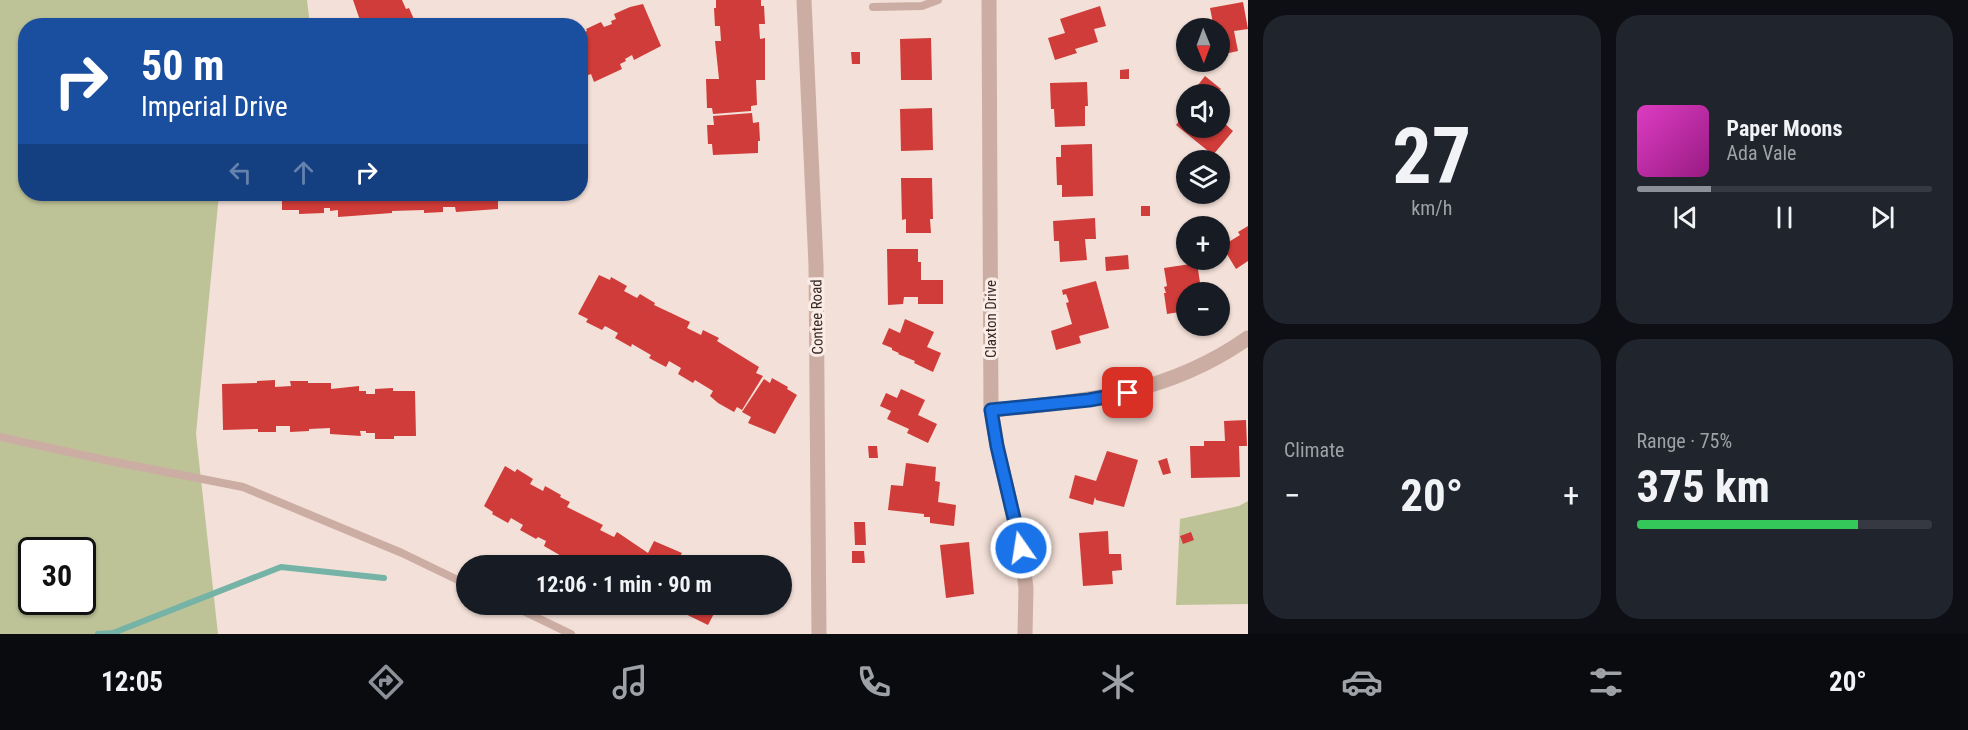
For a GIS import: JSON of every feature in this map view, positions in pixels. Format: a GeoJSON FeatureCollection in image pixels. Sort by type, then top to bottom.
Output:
{"type":"FeatureCollection","features":[{"type":"Feature","properties":{"kind":"street","name":"Contee Road"},"geometry":{"type":"LineString","coordinates":[[804,0],[816,275],[819,634]]}},
{"type":"Feature","properties":{"kind":"street","name":"Claxton Drive"},"geometry":{"type":"LineString","coordinates":[[989,0],[991,410],[1021,548],[1026,588],[1025,634]]}},
{"type":"Feature","properties":{"kind":"street"},"geometry":{"type":"LineString","coordinates":[[991,410],[1089,400],[1128,393],[1156,385],[1205,365],[1248,338]]}},
{"type":"Feature","properties":{"kind":"lane"},"geometry":{"type":"LineString","coordinates":[[873,7],[922,6],[938,0]]}},
{"type":"Feature","properties":{"kind":"lane"},"geometry":{"type":"LineString","coordinates":[[0,437],[243,487],[402,553],[456,579]]}},
{"type":"Feature","properties":{"kind":"lane"},"geometry":{"type":"LineString","coordinates":[[532,615],[571,634]]}},
{"type":"Feature","properties":{"kind":"green space"},"geometry":{"type":"Polygon","coordinates":[[[0,0],[307,0],[309,18],[18,18],[18,201],[218,201],[196,434],[218,634],[0,634],[0,0]]]}},
{"type":"Feature","properties":{"kind":"green space"},"geometry":{"type":"Polygon","coordinates":[[[1248,501],[1248,604],[1176,605],[1180,519],[1239,506],[1248,501]]]}},
{"type":"Feature","properties":{"kind":"building"},"geometry":{"type":"Polygon","coordinates":[[[353,0],[402,0],[413,18],[359,18],[353,0]]]}},
{"type":"Feature","properties":{"kind":"building"},"geometry":{"type":"Polygon","coordinates":[[[716,0],[761,0],[761,6],[764,6],[765,24],[759,24],[760,39],[765,38],[765,80],[756,80],[757,105],[751,106],[751,111],[713,114],[712,108],[707,108],[706,79],[719,79],[715,41],[721,41],[720,26],[715,26],[716,0]]]}},
{"type":"Feature","properties":{"kind":"building"},"geometry":{"type":"Polygon","coordinates":[[[1243,2],[1248,29],[1234,31],[1238,51],[1230,53],[1230,18],[1212,18],[1210,8],[1243,2]]]}},
{"type":"Feature","properties":{"kind":"building"},"geometry":{"type":"Polygon","coordinates":[[[643,4],[661,46],[634,60],[632,55],[620,64],[622,69],[594,82],[591,74],[588,75],[588,28],[601,22],[604,27],[612,24],[611,21],[616,19],[614,14],[643,4]]]}},
{"type":"Feature","properties":{"kind":"building"},"geometry":{"type":"Polygon","coordinates":[[[1100,6],[1106,26],[1094,29],[1098,42],[1075,49],[1077,53],[1055,60],[1048,38],[1065,33],[1060,19],[1100,6]]]}},
{"type":"Feature","properties":{"kind":"building"},"geometry":{"type":"Polygon","coordinates":[[[931,38],[932,80],[901,80],[900,39],[931,38]]]}},
{"type":"Feature","properties":{"kind":"building"},"geometry":{"type":"Polygon","coordinates":[[[851,52],[860,52],[860,64],[852,64],[851,52]]]}},
{"type":"Feature","properties":{"kind":"building"},"geometry":{"type":"Polygon","coordinates":[[[1129,69],[1129,79],[1120,79],[1120,70],[1129,69]]]}},
{"type":"Feature","properties":{"kind":"building"},"geometry":{"type":"Polygon","coordinates":[[[1205,76],[1215,84],[1199,84],[1205,76]]]}},
{"type":"Feature","properties":{"kind":"building"},"geometry":{"type":"Polygon","coordinates":[[[1087,82],[1088,106],[1085,106],[1085,126],[1055,127],[1054,109],[1051,109],[1050,83],[1087,82]]]}},
{"type":"Feature","properties":{"kind":"building"},"geometry":{"type":"Polygon","coordinates":[[[932,108],[933,150],[901,151],[900,109],[932,108]]]}},
{"type":"Feature","properties":{"kind":"building"},"geometry":{"type":"Polygon","coordinates":[[[752,113],[753,123],[759,122],[758,153],[713,155],[712,144],[708,144],[707,125],[714,125],[713,116],[752,113]]]}},
{"type":"Feature","properties":{"kind":"building"},"geometry":{"type":"Polygon","coordinates":[[[1192,138],[1227,138],[1217,150],[1207,150],[1192,138]]]}},
{"type":"Feature","properties":{"kind":"building"},"geometry":{"type":"Polygon","coordinates":[[[1092,144],[1093,196],[1062,197],[1062,185],[1057,185],[1056,157],[1061,157],[1061,145],[1092,144]]]}},
{"type":"Feature","properties":{"kind":"building"},"geometry":{"type":"Polygon","coordinates":[[[901,178],[932,178],[931,233],[906,233],[906,219],[902,220],[901,178]]]}},
{"type":"Feature","properties":{"kind":"building"},"geometry":{"type":"Polygon","coordinates":[[[282,201],[498,201],[498,209],[456,212],[455,207],[443,207],[443,212],[392,211],[392,213],[338,217],[338,210],[330,211],[330,208],[324,208],[324,213],[299,214],[299,210],[282,210],[282,201]]]}},
{"type":"Feature","properties":{"kind":"building"},"geometry":{"type":"Polygon","coordinates":[[[1141,206],[1150,206],[1150,216],[1141,216],[1141,206]]]}},
{"type":"Feature","properties":{"kind":"building"},"geometry":{"type":"Polygon","coordinates":[[[1095,218],[1096,239],[1085,239],[1087,260],[1060,262],[1059,241],[1054,241],[1053,221],[1095,218]]]}},
{"type":"Feature","properties":{"kind":"building"},"geometry":{"type":"Polygon","coordinates":[[[1248,226],[1248,261],[1236,269],[1230,259],[1230,241],[1240,235],[1238,232],[1248,226]]]}},
{"type":"Feature","properties":{"kind":"building"},"geometry":{"type":"Polygon","coordinates":[[[887,249],[918,249],[921,280],[943,280],[943,304],[918,304],[918,297],[904,297],[903,304],[888,305],[887,249]]]}},
{"type":"Feature","properties":{"kind":"building"},"geometry":{"type":"Polygon","coordinates":[[[1128,255],[1129,269],[1106,271],[1105,257],[1128,255]]]}},
{"type":"Feature","properties":{"kind":"building"},"geometry":{"type":"Polygon","coordinates":[[[1176,266],[1176,270],[1198,270],[1200,282],[1176,282],[1176,313],[1167,314],[1164,287],[1167,286],[1164,268],[1176,266]]]}},
{"type":"Feature","properties":{"kind":"building"},"geometry":{"type":"Polygon","coordinates":[[[599,275],[610,280],[611,277],[627,286],[624,291],[637,298],[640,294],[655,303],[654,305],[690,322],[687,328],[701,335],[703,330],[719,338],[717,341],[759,367],[756,373],[763,376],[742,410],[737,407],[734,412],[718,403],[710,396],[713,391],[695,380],[693,383],[678,374],[681,368],[669,361],[666,367],[649,358],[651,355],[632,344],[631,347],[615,338],[618,333],[605,326],[602,330],[586,322],[588,319],[578,314],[599,275]]]}},
{"type":"Feature","properties":{"kind":"building"},"geometry":{"type":"Polygon","coordinates":[[[1096,281],[1109,328],[1079,336],[1081,343],[1056,350],[1051,331],[1072,324],[1066,303],[1069,302],[1062,290],[1096,281]]]}},
{"type":"Feature","properties":{"kind":"building"},"geometry":{"type":"Polygon","coordinates":[[[905,319],[934,332],[927,347],[941,353],[933,372],[882,344],[889,328],[900,333],[905,319]]]}},
{"type":"Feature","properties":{"kind":"building"},"geometry":{"type":"Polygon","coordinates":[[[772,378],[797,395],[775,434],[748,423],[751,417],[742,412],[764,379],[770,383],[772,378]]]}},
{"type":"Feature","properties":{"kind":"building"},"geometry":{"type":"Polygon","coordinates":[[[275,380],[275,387],[291,386],[290,381],[308,381],[308,383],[331,383],[331,389],[359,386],[359,391],[366,391],[366,394],[375,394],[375,389],[393,388],[393,391],[415,391],[416,436],[375,439],[375,433],[366,433],[366,431],[360,431],[361,436],[330,434],[330,428],[290,432],[290,426],[276,426],[276,432],[258,432],[258,429],[223,430],[222,384],[275,380]]]}},
{"type":"Feature","properties":{"kind":"building"},"geometry":{"type":"Polygon","coordinates":[[[901,389],[925,400],[918,415],[937,424],[928,443],[907,433],[909,429],[887,419],[891,411],[880,406],[886,393],[897,398],[901,389]]]}},
{"type":"Feature","properties":{"kind":"building"},"geometry":{"type":"Polygon","coordinates":[[[1246,420],[1247,446],[1239,446],[1240,477],[1191,478],[1190,446],[1204,446],[1204,441],[1225,441],[1224,421],[1246,420]]]}},
{"type":"Feature","properties":{"kind":"building"},"geometry":{"type":"Polygon","coordinates":[[[868,446],[877,446],[878,458],[869,458],[868,446]]]}},
{"type":"Feature","properties":{"kind":"building"},"geometry":{"type":"Polygon","coordinates":[[[1107,451],[1138,460],[1124,507],[1096,500],[1095,497],[1093,505],[1069,498],[1075,475],[1096,481],[1107,451]]]}},
{"type":"Feature","properties":{"kind":"building"},"geometry":{"type":"Polygon","coordinates":[[[1167,458],[1171,473],[1163,475],[1158,461],[1167,458]]]}},
{"type":"Feature","properties":{"kind":"building"},"geometry":{"type":"Polygon","coordinates":[[[906,463],[936,467],[935,481],[940,482],[938,502],[956,505],[954,526],[930,523],[930,517],[924,517],[924,514],[888,510],[891,485],[903,486],[906,463]]]}},
{"type":"Feature","properties":{"kind":"building"},"geometry":{"type":"Polygon","coordinates":[[[505,466],[515,472],[517,469],[533,479],[530,484],[543,491],[545,486],[561,495],[560,497],[570,502],[567,507],[603,525],[600,530],[614,537],[617,532],[648,553],[654,541],[682,553],[681,555],[560,555],[544,546],[546,541],[538,537],[536,539],[520,530],[523,525],[511,518],[508,523],[492,514],[493,512],[484,506],[505,466]]]}},
{"type":"Feature","properties":{"kind":"building"},"geometry":{"type":"Polygon","coordinates":[[[854,522],[865,522],[866,545],[855,545],[854,522]]]}},
{"type":"Feature","properties":{"kind":"building"},"geometry":{"type":"Polygon","coordinates":[[[1108,531],[1109,554],[1121,554],[1122,570],[1112,571],[1113,584],[1083,586],[1079,533],[1108,531]]]}},
{"type":"Feature","properties":{"kind":"building"},"geometry":{"type":"Polygon","coordinates":[[[1191,532],[1194,540],[1183,544],[1180,536],[1191,532]]]}},
{"type":"Feature","properties":{"kind":"building"},"geometry":{"type":"Polygon","coordinates":[[[969,542],[974,594],[946,598],[940,545],[969,542]]]}},
{"type":"Feature","properties":{"kind":"building"},"geometry":{"type":"Polygon","coordinates":[[[852,551],[864,551],[865,563],[852,563],[852,551]]]}},
{"type":"Feature","properties":{"kind":"building"},"geometry":{"type":"Polygon","coordinates":[[[687,615],[713,615],[708,625],[687,615]]]}},
{"type":"Feature","properties":{"kind":"waterway"},"geometry":{"type":"LineString","coordinates":[[98,634],[113,633],[281,567],[384,578]]}},
{"type":"Feature","properties":{"kind":"route"},"geometry":{"type":"LineString","coordinates":[[1021,548],[991,410],[1089,400],[1128,393]]}}]}
